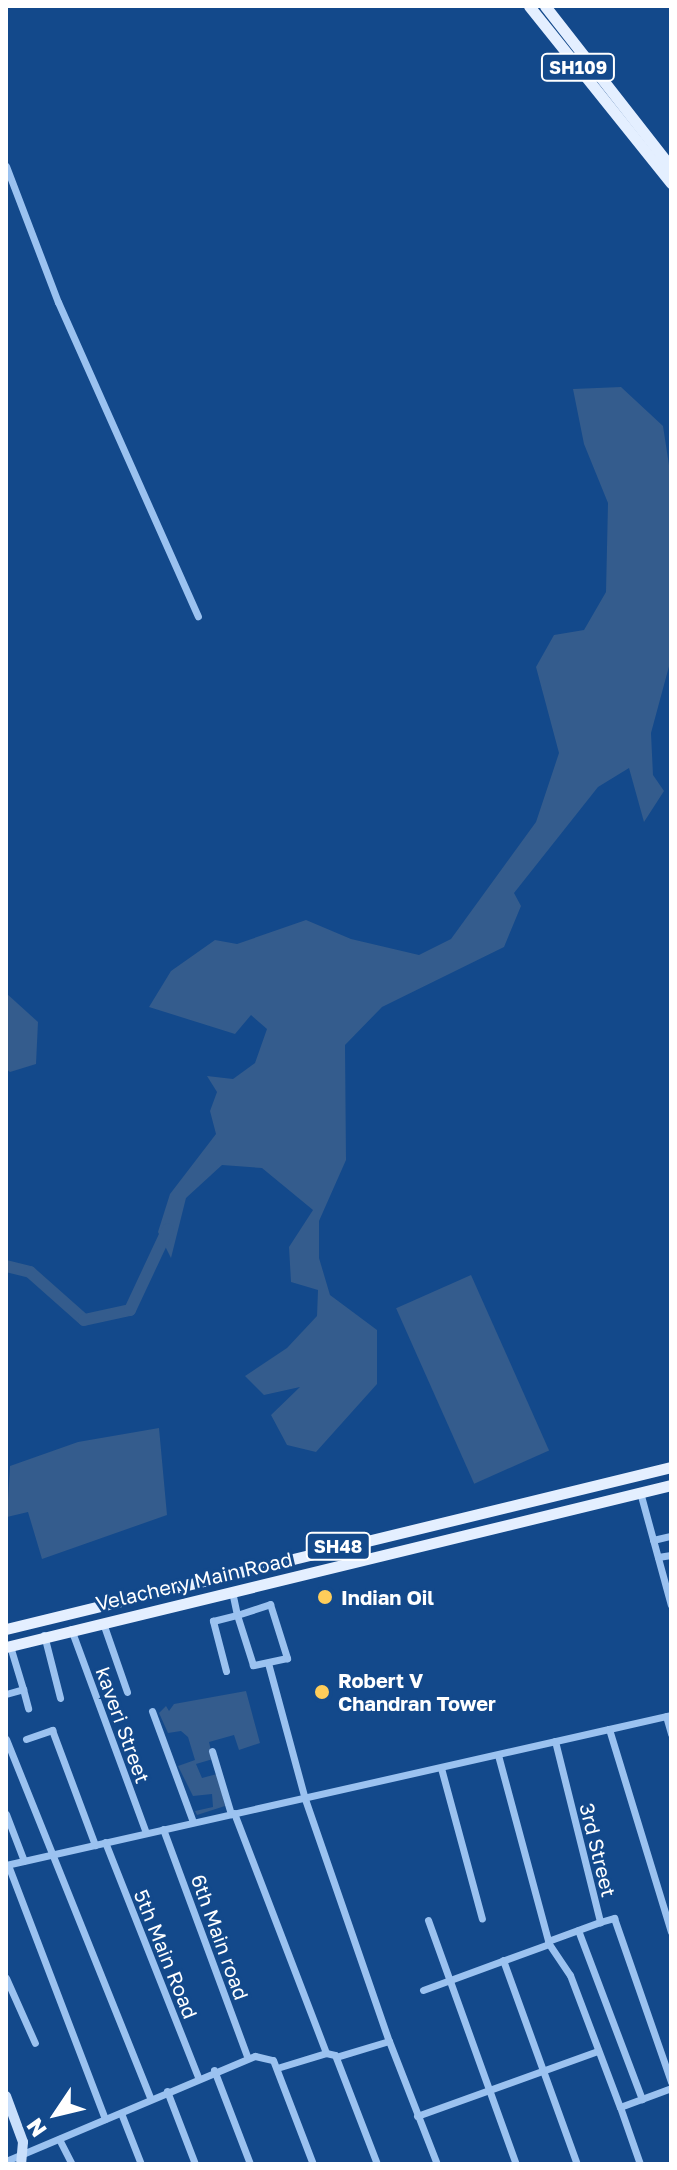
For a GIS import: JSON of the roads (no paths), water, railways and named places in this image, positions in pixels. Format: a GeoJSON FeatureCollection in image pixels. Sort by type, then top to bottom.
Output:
{"type":"FeatureCollection","features":[{"type":"Feature","properties":{"kind":"main road","name":"SH109"},"geometry":{"type":"LineString","coordinates":[[529,6],[631,125]]}},
{"type":"Feature","properties":{"kind":"main road","name":"SH109"},"geometry":{"type":"LineString","coordinates":[[545,6],[663,164],[671,183]]}},
{"type":"Feature","properties":{"kind":"main road","name":"Velachery Main Road"},"geometry":{"type":"LineString","coordinates":[[6,1629],[671,1467]]}},
{"type":"Feature","properties":{"kind":"main road","name":"Velachery Main Road"},"geometry":{"type":"LineString","coordinates":[[8,1646],[71,1628],[234,1592],[671,1485]]}},
{"type":"Feature","properties":{"kind":"main road"},"geometry":{"type":"LineString","coordinates":[[309,1553],[313,1572]]}},
{"type":"Feature","properties":{"kind":"main road"},"geometry":{"type":"LineString","coordinates":[[6,2096],[23,2160]]}},
{"type":"Feature","properties":{"kind":"street"},"geometry":{"type":"LineString","coordinates":[[6,166],[58,302],[198,616]]}},
{"type":"Feature","properties":{"kind":"street"},"geometry":{"type":"LineString","coordinates":[[640,1492],[671,1604]]}},
{"type":"Feature","properties":{"kind":"street"},"geometry":{"type":"LineString","coordinates":[[653,1540],[671,1536]]}},
{"type":"Feature","properties":{"kind":"street"},"geometry":{"type":"LineString","coordinates":[[658,1557],[671,1555]]}},
{"type":"Feature","properties":{"kind":"street"},"geometry":{"type":"LineString","coordinates":[[226,1671],[213,1621],[239,1614],[273,1606],[287,1658],[253,1665],[239,1614],[234,1592]]}},
{"type":"Feature","properties":{"kind":"street"},"geometry":{"type":"LineString","coordinates":[[102,1621],[127,1692]]}},
{"type":"Feature","properties":{"kind":"street","name":"kaveri Street"},"geometry":{"type":"LineString","coordinates":[[71,1628],[146,1833]]}},
{"type":"Feature","properties":{"kind":"street"},"geometry":{"type":"LineString","coordinates":[[44,1635],[60,1698]]}},
{"type":"Feature","properties":{"kind":"street"},"geometry":{"type":"LineString","coordinates":[[8,1646],[28,1708]]}},
{"type":"Feature","properties":{"kind":"street"},"geometry":{"type":"LineString","coordinates":[[268,1663],[305,1799],[389,2041],[437,2164]]}},
{"type":"Feature","properties":{"kind":"street"},"geometry":{"type":"LineString","coordinates":[[6,1694],[23,1689]]}},
{"type":"Feature","properties":{"kind":"street"},"geometry":{"type":"LineString","coordinates":[[152,1711],[193,1822]]}},
{"type":"Feature","properties":{"kind":"street"},"geometry":{"type":"LineString","coordinates":[[105,2119],[7,1865],[669,1715],[671,1734]]}},
{"type":"Feature","properties":{"kind":"street"},"geometry":{"type":"LineString","coordinates":[[609,1729],[671,1932]]}},
{"type":"Feature","properties":{"kind":"street"},"geometry":{"type":"LineString","coordinates":[[26,1739],[52,1730],[95,1845]]}},
{"type":"Feature","properties":{"kind":"street"},"geometry":{"type":"LineString","coordinates":[[6,1739],[150,2098]]}},
{"type":"Feature","properties":{"kind":"street","name":"3rd Street"},"geometry":{"type":"LineString","coordinates":[[555,1741],[600,1922],[614,1918],[671,2085]]}},
{"type":"Feature","properties":{"kind":"street"},"geometry":{"type":"LineString","coordinates":[[212,1751],[232,1813],[326,2053]]}},
{"type":"Feature","properties":{"kind":"street"},"geometry":{"type":"LineString","coordinates":[[498,1755],[549,1943],[570,1975],[640,2164]]}},
{"type":"Feature","properties":{"kind":"street"},"geometry":{"type":"LineString","coordinates":[[441,1768],[482,1919]]}},
{"type":"Feature","properties":{"kind":"street"},"geometry":{"type":"LineString","coordinates":[[6,1814],[24,1861]]}},
{"type":"Feature","properties":{"kind":"street","name":"6th Main road"},"geometry":{"type":"LineString","coordinates":[[163,1829],[247,2056]]}},
{"type":"Feature","properties":{"kind":"street","name":"5th Main Road"},"geometry":{"type":"LineString","coordinates":[[105,1842],[198,2077]]}},
{"type":"Feature","properties":{"kind":"street"},"geometry":{"type":"LineString","coordinates":[[428,1920],[516,2164]]}},
{"type":"Feature","properties":{"kind":"street"},"geometry":{"type":"LineString","coordinates":[[423,1990],[600,1922]]}},
{"type":"Feature","properties":{"kind":"street"},"geometry":{"type":"LineString","coordinates":[[578,1930],[642,2099]]}},
{"type":"Feature","properties":{"kind":"street"},"geometry":{"type":"LineString","coordinates":[[503,1960],[577,2164]]}},
{"type":"Feature","properties":{"kind":"street"},"geometry":{"type":"LineString","coordinates":[[6,1978],[35,2043]]}},
{"type":"Feature","properties":{"kind":"street"},"geometry":{"type":"LineString","coordinates":[[277,2068],[326,2053],[336,2057],[389,2041]]}},
{"type":"Feature","properties":{"kind":"street"},"geometry":{"type":"LineString","coordinates":[[417,2116],[598,2051]]}},
{"type":"Feature","properties":{"kind":"street"},"geometry":{"type":"LineString","coordinates":[[6,2161],[23,2160],[59,2139],[247,2056],[270,2057],[277,2068],[313,2164]]}},
{"type":"Feature","properties":{"kind":"street"},"geometry":{"type":"LineString","coordinates":[[336,2057],[377,2164]]}},
{"type":"Feature","properties":{"kind":"street"},"geometry":{"type":"LineString","coordinates":[[214,2070],[250,2164]]}},
{"type":"Feature","properties":{"kind":"street"},"geometry":{"type":"LineString","coordinates":[[620,2107],[671,2085]]}},
{"type":"Feature","properties":{"kind":"street"},"geometry":{"type":"LineString","coordinates":[[167,2091],[195,2164]]}},
{"type":"Feature","properties":{"kind":"street"},"geometry":{"type":"LineString","coordinates":[[121,2113],[141,2164]]}},
{"type":"Feature","properties":{"kind":"street"},"geometry":{"type":"LineString","coordinates":[[59,2139],[72,2164]]}},
{"type":"Feature","properties":{"kind":"water"},"geometry":{"type":"Polygon","coordinates":[[[621,387],[663,426],[671,478],[671,659],[651,733],[653,775],[664,791],[644,822],[629,768],[598,787],[514,893],[521,906],[504,947],[382,1007],[345,1045],[346,1160],[319,1221],[319,1258],[330,1295],[377,1330],[377,1384],[316,1452],[287,1445],[271,1415],[300,1387],[264,1395],[245,1376],[287,1348],[317,1316],[318,1290],[291,1282],[289,1247],[313,1210],[262,1168],[222,1165],[186,1198],[171,1258],[158,1232],[170,1194],[216,1134],[210,1111],[217,1092],[207,1076],[233,1079],[255,1063],[267,1029],[251,1015],[235,1034],[149,1007],[171,971],[215,940],[237,944],[306,920],[351,939],[419,955],[451,939],[536,822],[559,753],[536,667],[554,635],[584,630],[606,592],[608,503],[584,444],[573,389],[621,387]]]}},
{"type":"Feature","properties":{"kind":"water"},"geometry":{"type":"Polygon","coordinates":[[[6,993],[38,1022],[36,1064],[10,1072],[6,1069],[6,993]]]}},
{"type":"Feature","properties":{"kind":"water"},"geometry":{"type":"Polygon","coordinates":[[[471,1275],[549,1450],[474,1484],[396,1308],[471,1275]]]}},
{"type":"Feature","properties":{"kind":"water"},"geometry":{"type":"Polygon","coordinates":[[[159,1428],[167,1515],[42,1559],[28,1512],[7,1517],[10,1466],[78,1442],[159,1428]]]}},
{"type":"Feature","properties":{"kind":"water"},"geometry":{"type":"Polygon","coordinates":[[[246,1691],[260,1743],[239,1750],[234,1735],[209,1742],[213,1759],[196,1764],[202,1778],[217,1774],[225,1806],[197,1815],[195,1811],[213,1807],[212,1794],[193,1796],[178,1766],[195,1760],[188,1737],[181,1731],[168,1733],[159,1713],[166,1706],[169,1711],[174,1704],[246,1691]]]}},
{"type":"Feature","properties":{"kind":"waterway"},"geometry":{"type":"LineString","coordinates":[[6,1266],[30,1272],[84,1320],[130,1310],[168,1229]]}},
{"type":"Feature","properties":{"kind":"place","name":"Indian Oil"},"geometry":{"type":"Point","coordinates":[325,1597]}},
{"type":"Feature","properties":{"kind":"place","name":"Robert V Chandran Tower"},"geometry":{"type":"Point","coordinates":[322,1692]}}]}
